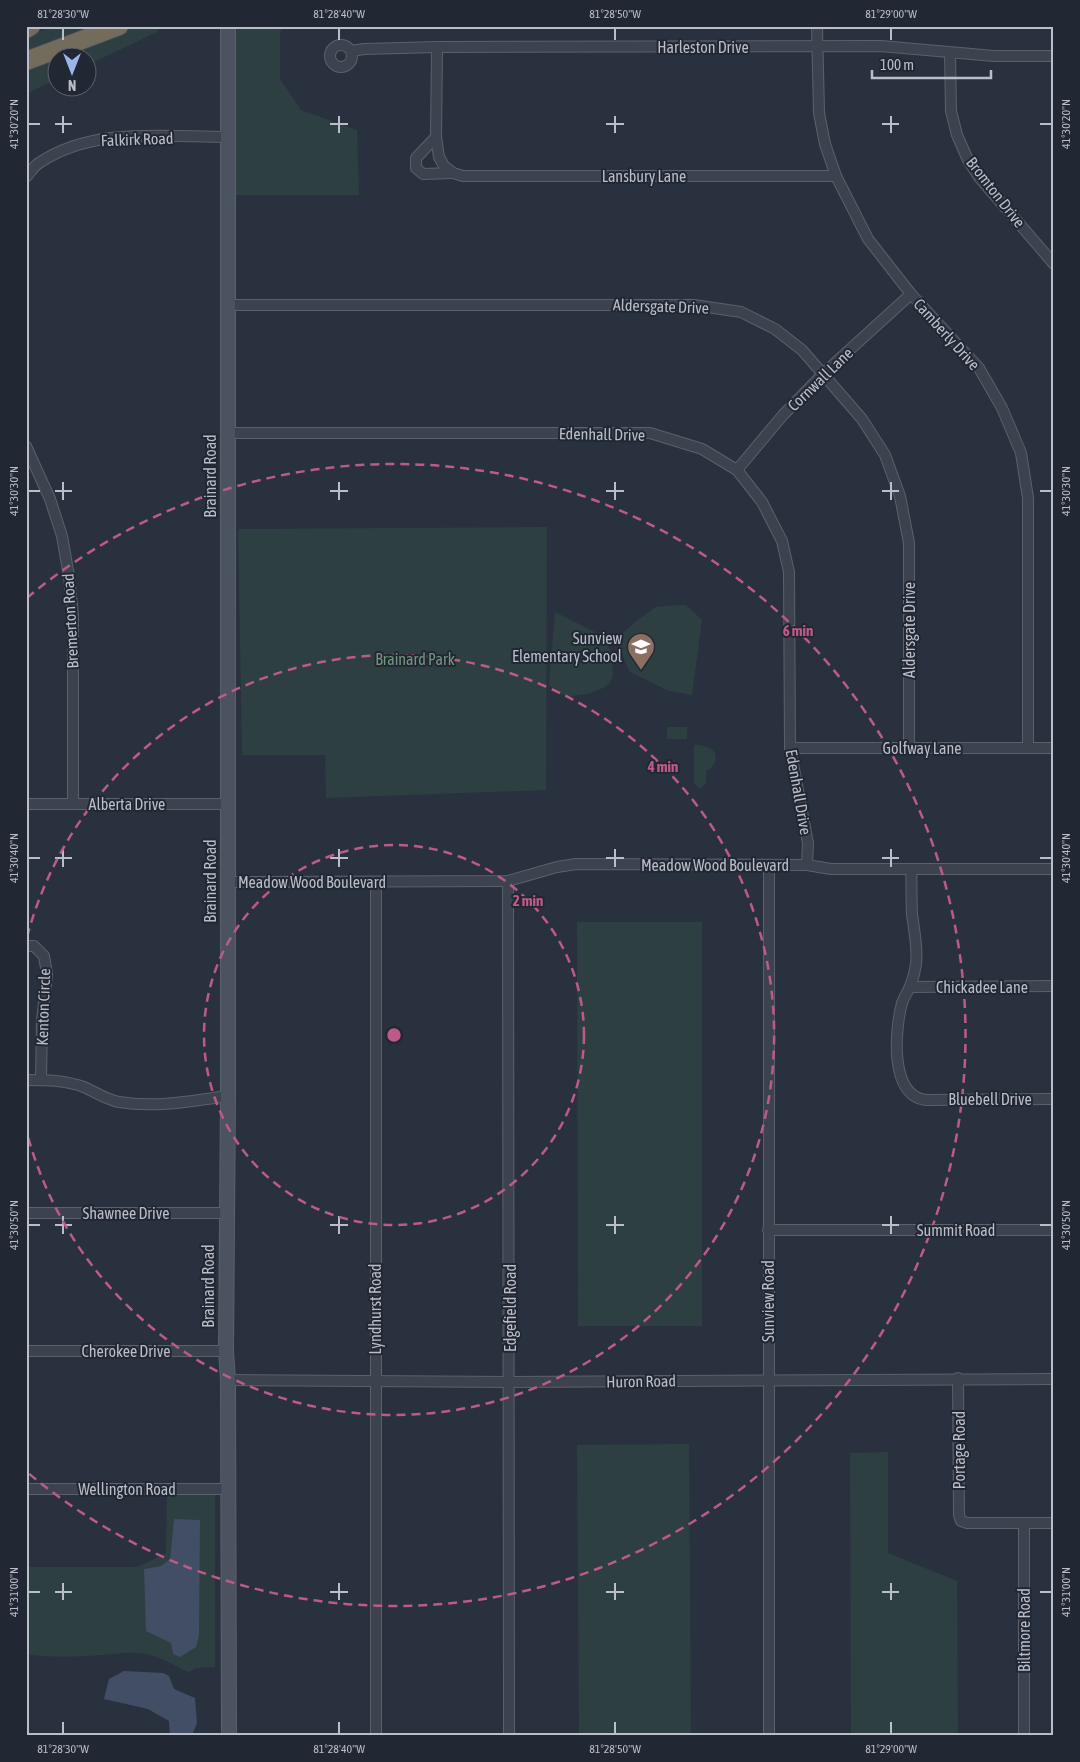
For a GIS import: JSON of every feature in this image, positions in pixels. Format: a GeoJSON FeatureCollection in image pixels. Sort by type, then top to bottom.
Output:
{"type":"FeatureCollection","features":[{"type":"Feature","properties":{"kind":"highway"},"geometry":{"type":"LineString","coordinates":[[26,28],[30,26]]}},
{"type":"Feature","properties":{"kind":"highway"},"geometry":{"type":"LineString","coordinates":[[26,61],[119,26]]}},
{"type":"Feature","properties":{"kind":"main road","name":"Brainard Road"},"geometry":{"type":"LineString","coordinates":[[228,26],[228,1096],[226,1351],[228,1380],[229,1736]]}},
{"type":"Feature","properties":{"kind":"street","name":"Camberly Drive"},"geometry":{"type":"LineString","coordinates":[[817,26],[819,113],[825,144],[836,176],[868,239],[911,294],[979,368],[1002,408],[1021,453],[1028,498],[1028,748]]}},
{"type":"Feature","properties":{"kind":"street","name":"Harleston Drive"},"geometry":{"type":"LineString","coordinates":[[351,51],[437,47],[881,46],[994,56],[1054,56]]}},
{"type":"Feature","properties":{"kind":"street"},"geometry":{"type":"LineString","coordinates":[[437,47],[436,137],[442,170]]}},
{"type":"Feature","properties":{"kind":"street","name":"Bromton Drive"},"geometry":{"type":"LineString","coordinates":[[950,53],[951,111],[957,135],[968,160],[979,177],[1054,264]]}},
{"type":"Feature","properties":{"kind":"street","name":"Falkirk Road"},"geometry":{"type":"LineString","coordinates":[[26,177],[38,164],[70,148],[94,140],[114,137],[228,137]]}},
{"type":"Feature","properties":{"kind":"street","name":"Lansbury Lane"},"geometry":{"type":"LineString","coordinates":[[436,137],[418,154],[415,163],[416,168],[423,174],[442,170],[463,176],[836,176]]}},
{"type":"Feature","properties":{"kind":"street","name":"Cornwall Lane"},"geometry":{"type":"LineString","coordinates":[[737,470],[783,415],[823,374],[911,294]]}},
{"type":"Feature","properties":{"kind":"street","name":"Aldersgate Drive"},"geometry":{"type":"LineString","coordinates":[[228,304],[694,304],[741,312],[775,329],[802,350],[862,419],[885,455],[900,496],[910,543],[910,748]]}},
{"type":"Feature","properties":{"kind":"street","name":"Edenhall Drive"},"geometry":{"type":"LineString","coordinates":[[228,433],[650,433],[702,449],[737,470],[762,502],[782,541],[789,572],[790,748],[808,843],[807,866]]}},
{"type":"Feature","properties":{"kind":"street","name":"Bremerton Road"},"geometry":{"type":"LineString","coordinates":[[26,446],[50,499],[62,536],[69,576],[73,615],[73,804]]}},
{"type":"Feature","properties":{"kind":"street","name":"Golfway Lane"},"geometry":{"type":"LineString","coordinates":[[790,748],[1054,748]]}},
{"type":"Feature","properties":{"kind":"street","name":"Alberta Drive"},"geometry":{"type":"LineString","coordinates":[[26,804],[228,804]]}},
{"type":"Feature","properties":{"kind":"street","name":"Meadow Wood Boulevard"},"geometry":{"type":"LineString","coordinates":[[228,882],[508,881],[557,866],[576,864],[807,866],[831,869],[1054,870]]}},
{"type":"Feature","properties":{"kind":"street","name":"Sunview Road"},"geometry":{"type":"LineString","coordinates":[[769,866],[769,1736]]}},
{"type":"Feature","properties":{"kind":"street"},"geometry":{"type":"LineString","coordinates":[[910,987],[916,964],[916,935],[912,915],[911,869]]}},
{"type":"Feature","properties":{"kind":"street","name":"Edgefield Road"},"geometry":{"type":"LineString","coordinates":[[508,881],[510,1736]]}},
{"type":"Feature","properties":{"kind":"street","name":"Lyndhurst Road"},"geometry":{"type":"LineString","coordinates":[[376,882],[376,1736]]}},
{"type":"Feature","properties":{"kind":"street","name":"Kenton Circle"},"geometry":{"type":"LineString","coordinates":[[26,946],[34,946],[44,956],[47,974],[42,1021],[41,1080]]}},
{"type":"Feature","properties":{"kind":"street","name":"Chickadee Lane"},"geometry":{"type":"LineString","coordinates":[[910,987],[1054,986]]}},
{"type":"Feature","properties":{"kind":"street","name":"Bluebell Drive"},"geometry":{"type":"LineString","coordinates":[[910,987],[903,1002],[898,1023],[898,1059],[903,1081],[907,1089],[914,1096],[926,1100],[1054,1099]]}},
{"type":"Feature","properties":{"kind":"street"},"geometry":{"type":"LineString","coordinates":[[26,1080],[66,1082],[83,1087],[117,1102],[132,1104],[171,1104],[228,1096]]}},
{"type":"Feature","properties":{"kind":"street","name":"Shawnee Drive"},"geometry":{"type":"LineString","coordinates":[[26,1213],[226,1213]]}},
{"type":"Feature","properties":{"kind":"street","name":"Summit Road"},"geometry":{"type":"LineString","coordinates":[[768,1230],[1054,1230]]}},
{"type":"Feature","properties":{"kind":"street","name":"Cherokee Drive"},"geometry":{"type":"LineString","coordinates":[[26,1351],[226,1351]]}},
{"type":"Feature","properties":{"kind":"street","name":"Portage Road"},"geometry":{"type":"LineString","coordinates":[[958,1378],[959,1515],[961,1521],[967,1524],[1024,1523]]}},
{"type":"Feature","properties":{"kind":"street","name":"Huron Road"},"geometry":{"type":"LineString","coordinates":[[228,1380],[510,1382],[769,1379],[1054,1379]]}},
{"type":"Feature","properties":{"kind":"street","name":"Wellington Road"},"geometry":{"type":"LineString","coordinates":[[26,1489],[228,1489]]}},
{"type":"Feature","properties":{"kind":"street"},"geometry":{"type":"LineString","coordinates":[[1024,1523],[1054,1523]]}},
{"type":"Feature","properties":{"kind":"street","name":"Biltmore Road"},"geometry":{"type":"LineString","coordinates":[[1024,1523],[1024,1736]]}},
{"type":"Feature","properties":{"kind":"green space"},"geometry":{"type":"Polygon","coordinates":[[[51,26],[104,26],[26,56],[26,39],[51,26]]]}},
{"type":"Feature","properties":{"kind":"green space"},"geometry":{"type":"Polygon","coordinates":[[[134,26],[158,26],[157,32],[98,60],[98,48],[76,48],[134,26]]]}},
{"type":"Feature","properties":{"kind":"green space"},"geometry":{"type":"Polygon","coordinates":[[[228,26],[285,26],[280,33],[280,79],[301,110],[357,130],[359,195],[228,195],[228,26]]]}},
{"type":"Feature","properties":{"kind":"green space"},"geometry":{"type":"Polygon","coordinates":[[[48,59],[48,83],[26,94],[26,67],[48,59]]]}},
{"type":"Feature","properties":{"kind":"green space","name":"Brainard Park"},"geometry":{"type":"Polygon","coordinates":[[[547,527],[546,790],[326,798],[325,755],[242,755],[238,529],[547,527]]]}},
{"type":"Feature","properties":{"kind":"green space"},"geometry":{"type":"Polygon","coordinates":[[[686,605],[702,620],[692,695],[669,691],[630,672],[619,648],[623,633],[639,619],[656,607],[686,605]]]}},
{"type":"Feature","properties":{"kind":"green space"},"geometry":{"type":"Polygon","coordinates":[[[555,612],[603,636],[611,652],[613,676],[610,683],[603,688],[588,694],[571,696],[559,694],[549,685],[555,612]]]}},
{"type":"Feature","properties":{"kind":"green space"},"geometry":{"type":"Polygon","coordinates":[[[667,727],[687,727],[687,739],[667,739],[667,727]]]}},
{"type":"Feature","properties":{"kind":"green space"},"geometry":{"type":"Polygon","coordinates":[[[694,745],[708,747],[716,756],[712,767],[706,771],[706,783],[700,789],[694,783],[694,745]]]}},
{"type":"Feature","properties":{"kind":"green space"},"geometry":{"type":"Polygon","coordinates":[[[577,922],[702,922],[702,1326],[578,1326],[577,922]]]}},
{"type":"Feature","properties":{"kind":"green space"},"geometry":{"type":"Polygon","coordinates":[[[689,1444],[691,1736],[579,1736],[577,1445],[689,1444]]]}},
{"type":"Feature","properties":{"kind":"green space"},"geometry":{"type":"Polygon","coordinates":[[[888,1452],[888,1553],[957,1581],[958,1736],[851,1736],[850,1453],[888,1452]]]}},
{"type":"Feature","properties":{"kind":"green space"},"geometry":{"type":"Polygon","coordinates":[[[167,1489],[215,1489],[215,1667],[196,1668],[189,1672],[157,1657],[140,1653],[63,1657],[26,1654],[26,1567],[137,1567],[166,1553],[167,1489]],[[174,1519],[170,1559],[161,1566],[144,1569],[171,1643],[173,1654],[174,1519]]]}},
{"type":"Feature","properties":{"kind":"water"},"geometry":{"type":"Polygon","coordinates":[[[174,1519],[200,1520],[199,1635],[196,1647],[180,1657],[173,1654],[171,1643],[146,1631],[144,1569],[161,1566],[170,1559],[174,1519]]]}},
{"type":"Feature","properties":{"kind":"water"},"geometry":{"type":"Polygon","coordinates":[[[124,1671],[163,1673],[169,1676],[174,1689],[195,1698],[197,1723],[193,1733],[194,1736],[170,1736],[169,1721],[148,1709],[104,1699],[109,1679],[124,1671]]]}},
{"type":"Feature","properties":{"kind":"place","name":"Sunview Elementary School"},"geometry":{"type":"Point","coordinates":[641,671]}}]}
